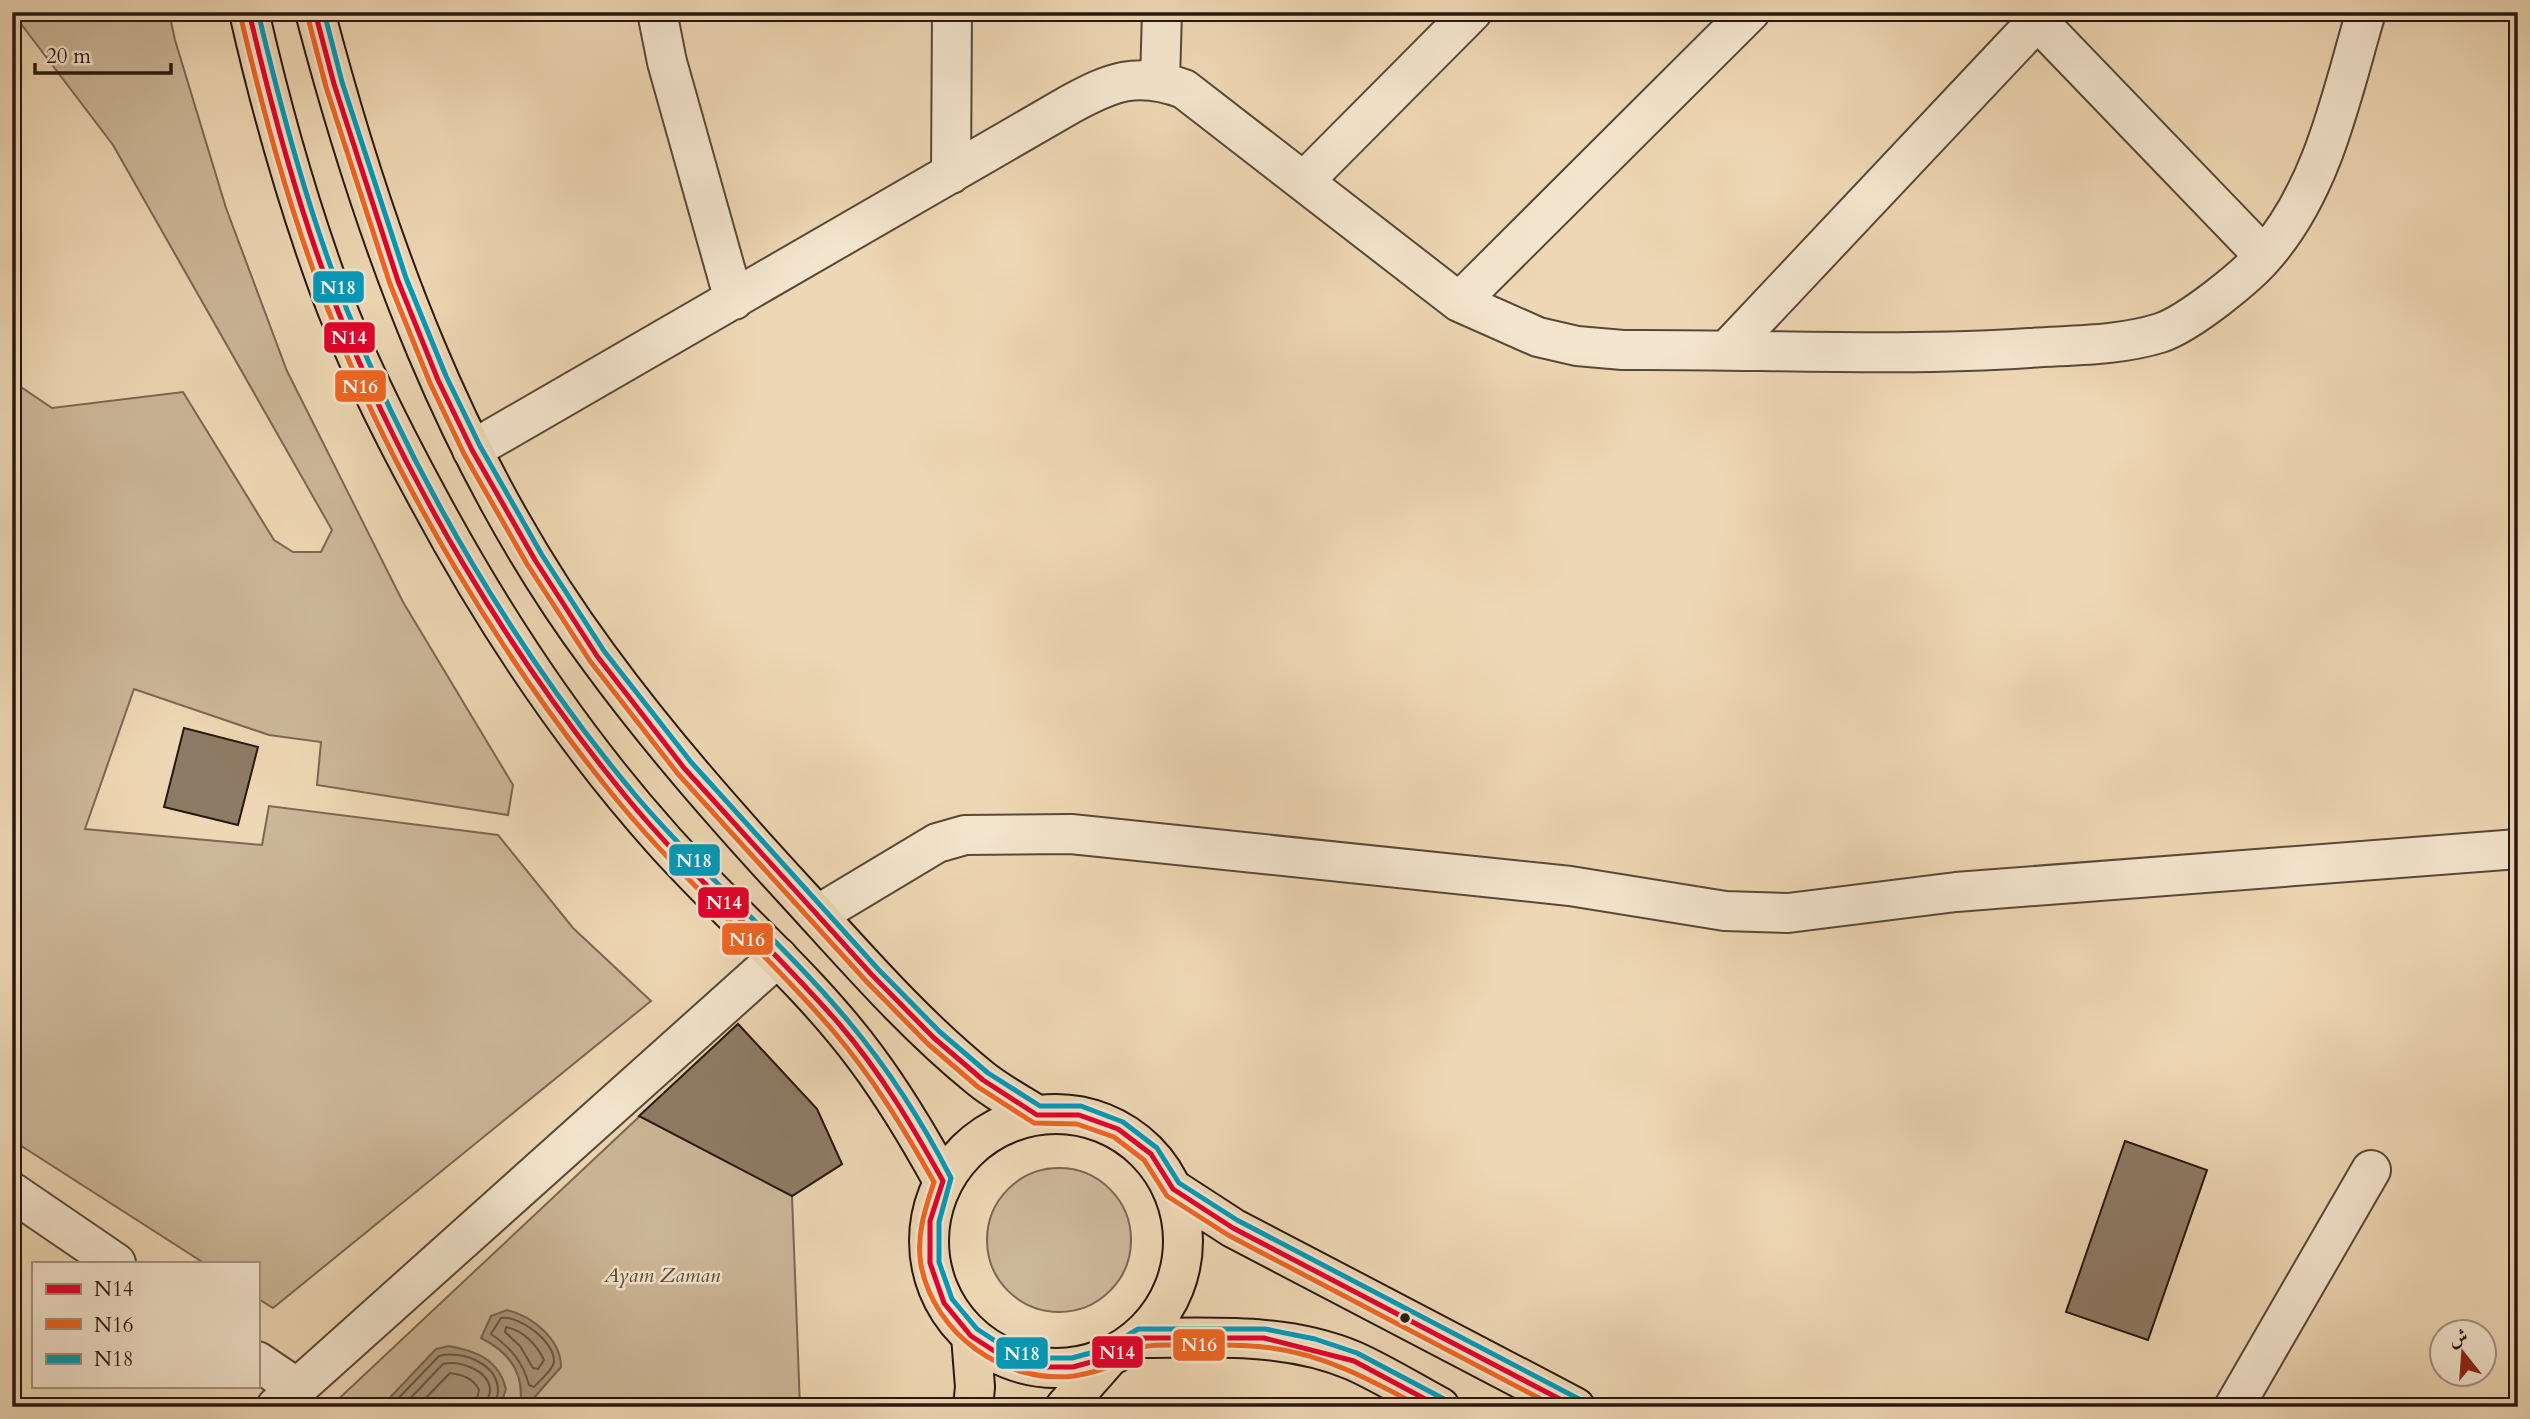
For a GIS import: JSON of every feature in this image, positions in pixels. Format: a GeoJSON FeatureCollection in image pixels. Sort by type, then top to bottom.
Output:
{"type":"FeatureCollection","features":[{"type":"Feature","properties":{"kind":"main road"},"geometry":{"type":"LineString","coordinates":[[249,12],[297,191],[328,287],[396,440],[510,642],[570,728],[663,841],[778,957],[865,1056],[913,1126],[943,1181]]}},
{"type":"Feature","properties":{"kind":"main road"},"geometry":{"type":"LineString","coordinates":[[315,12],[334,84],[398,281],[438,380],[472,450],[535,561],[597,656],[684,768],[817,915],[934,1038],[983,1080],[1037,1115]]}},
{"type":"Feature","properties":{"kind":"main road"},"geometry":{"type":"LineString","coordinates":[[1065,1407],[1124,1348],[1166,1307],[1181,1268],[1184,1228],[1173,1189],[1150,1154],[1118,1129],[1079,1115],[1037,1115],[1000,1127],[967,1150],[943,1181],[930,1222],[930,1263],[944,1303],[971,1336],[1002,1356],[1037,1367],[1073,1367],[1124,1348],[1264,1338],[1313,1348],[1354,1361],[1440,1407]]}},
{"type":"Feature","properties":{"kind":"main road"},"geometry":{"type":"LineString","coordinates":[[1173,1189],[1233,1228],[1575,1407]]}},
{"type":"Feature","properties":{"kind":"main road"},"geometry":{"type":"LineString","coordinates":[[971,1336],[975,1387],[973,1407]]}},
{"type":"Feature","properties":{"kind":"street"},"geometry":{"type":"LineString","coordinates":[[657,12],[734,300]]}},
{"type":"Feature","properties":{"kind":"street"},"geometry":{"type":"LineString","coordinates":[[951,174],[952,12]]}},
{"type":"Feature","properties":{"kind":"street"},"geometry":{"type":"LineString","coordinates":[[1160,79],[1162,12]]}},
{"type":"Feature","properties":{"kind":"street"},"geometry":{"type":"LineString","coordinates":[[1305,180],[1472,12]]}},
{"type":"Feature","properties":{"kind":"street"},"geometry":{"type":"LineString","coordinates":[[1459,302],[1750,12]]}},
{"type":"Feature","properties":{"kind":"street"},"geometry":{"type":"LineString","coordinates":[[472,450],[1106,85],[1136,79],[1160,79],[1184,89],[1305,180],[1459,302],[1538,337],[1577,346],[1623,350],[1728,349],[1936,354],[2138,339],[2183,323],[2264,256],[2309,189],[2329,140],[2366,12]]}},
{"type":"Feature","properties":{"kind":"street"},"geometry":{"type":"LineString","coordinates":[[1728,349],[2033,17],[2264,256]]}},
{"type":"Feature","properties":{"kind":"street"},"geometry":{"type":"LineString","coordinates":[[817,915],[937,843],[965,835],[1070,834],[1570,886],[1725,911],[1788,914],[1956,892],[2518,849]]}},
{"type":"Feature","properties":{"kind":"street"},"geometry":{"type":"LineString","coordinates":[[259,1364],[286,1398],[778,957]]}},
{"type":"Feature","properties":{"kind":"street"},"geometry":{"type":"LineString","coordinates":[[2234,1407],[2371,1170]]}},
{"type":"Feature","properties":{"kind":"street"},"geometry":{"type":"LineString","coordinates":[[17,1206],[114,1262]]}},
{"type":"Feature","properties":{"kind":"green space"},"geometry":{"type":"Polygon","coordinates":[[[12,12],[169,12],[226,208],[287,371],[403,602],[513,785],[508,815],[317,785],[321,742],[269,735],[134,689],[85,829],[262,845],[269,806],[498,835],[573,928],[651,1001],[273,1308],[259,1299],[259,1262],[202,1262],[12,1140],[12,381],[52,408],[183,392],[274,540],[293,552],[321,552],[332,530],[113,145],[12,12]]]}},
{"type":"Feature","properties":{"kind":"green space","name":"Ayam Zaman"},"geometry":{"type":"Polygon","coordinates":[[[738,1024],[817,1109],[842,1164],[792,1196],[800,1407],[330,1407],[738,1024]]]}},
{"type":"Feature","properties":{"kind":"green space"},"geometry":{"type":"Polygon","coordinates":[[[1059,1168],[1086,1174],[1110,1189],[1125,1213],[1131,1240],[1125,1267],[1110,1291],[1086,1306],[1059,1312],[1032,1306],[1008,1291],[993,1267],[987,1240],[993,1213],[1008,1189],[1032,1174],[1059,1168]]]}},
{"type":"Feature","properties":{"kind":"water"},"geometry":{"type":"Polygon","coordinates":[[[507,1310],[535,1323],[543,1330],[551,1338],[560,1357],[561,1367],[526,1407],[520,1405],[520,1383],[513,1365],[500,1350],[481,1338],[491,1316],[507,1310]]]}},
{"type":"Feature","properties":{"kind":"water"},"geometry":{"type":"Polygon","coordinates":[[[449,1346],[485,1358],[498,1371],[506,1389],[500,1407],[381,1407],[436,1349],[449,1346]]]}},
{"type":"Feature","properties":{"kind":"building"},"geometry":{"type":"Polygon","coordinates":[[[184,728],[258,747],[238,825],[164,807],[184,728]]]}},
{"type":"Feature","properties":{"kind":"building"},"geometry":{"type":"Polygon","coordinates":[[[738,1024],[817,1109],[842,1164],[792,1196],[639,1116],[738,1024]]]}},
{"type":"Feature","properties":{"kind":"building"},"geometry":{"type":"Polygon","coordinates":[[[2125,1141],[2207,1170],[2148,1340],[2066,1312],[2125,1141]]]}},
{"type":"Feature","properties":{"kind":"transit line","name":"N14"},"geometry":{"type":"LineString","coordinates":[[249,12],[288,163],[324,274],[365,375],[428,503],[464,565],[542,686],[627,798],[840,1025],[896,1101],[943,1181],[930,1221],[930,1263],[944,1303],[971,1336],[1002,1356],[1037,1367],[1073,1367],[1109,1357],[1140,1338],[1264,1338],[1354,1361],[1440,1407]]}},
{"type":"Feature","properties":{"kind":"transit line","name":"N18"},"geometry":{"type":"LineString","coordinates":[[258,12],[297,163],[333,274],[374,374],[437,502],[511,625],[592,742],[688,854],[824,993],[864,1040],[904,1097],[951,1178],[939,1222],[939,1262],[952,1299],[977,1329],[1006,1348],[1038,1358],[1072,1358],[1105,1349],[1138,1329],[1265,1329],[1315,1339],[1357,1353],[1444,1399]]}},
{"type":"Feature","properties":{"kind":"transit line","name":"N14"},"geometry":{"type":"LineString","coordinates":[[315,12],[334,84],[398,281],[438,380],[472,450],[535,560],[597,656],[684,768],[872,975],[934,1038],[983,1080],[1037,1115],[1079,1115],[1118,1129],[1151,1154],[1173,1189],[1233,1228],[1575,1407]]}},
{"type":"Feature","properties":{"kind":"transit line","name":"N18"},"geometry":{"type":"LineString","coordinates":[[324,12],[342,82],[406,278],[446,376],[480,446],[542,555],[604,651],[691,762],[878,969],[940,1032],[988,1073],[1040,1106],[1081,1106],[1123,1122],[1157,1148],[1179,1183],[1237,1220],[1579,1399]]}},
{"type":"Feature","properties":{"kind":"transit line","name":"N16"},"geometry":{"type":"LineString","coordinates":[[240,14],[279,165],[315,276],[356,377],[420,506],[495,632],[578,750],[647,834],[834,1032],[887,1104],[934,1182],[921,1233],[921,1265],[928,1290],[957,1333],[998,1363],[1022,1372],[1048,1376],[1074,1376],[1094,1372],[1114,1364],[1142,1347],[1150,1346],[1239,1346],[1285,1350],[1345,1369],[1421,1407]]}},
{"type":"Feature","properties":{"kind":"transit line","name":"N16"},"geometry":{"type":"LineString","coordinates":[[307,14],[326,87],[390,284],[430,383],[464,454],[527,564],[590,661],[678,774],[866,981],[928,1044],[978,1087],[1034,1123],[1077,1124],[1114,1137],[1144,1160],[1167,1196],[1228,1235],[1556,1407]]}}]}
